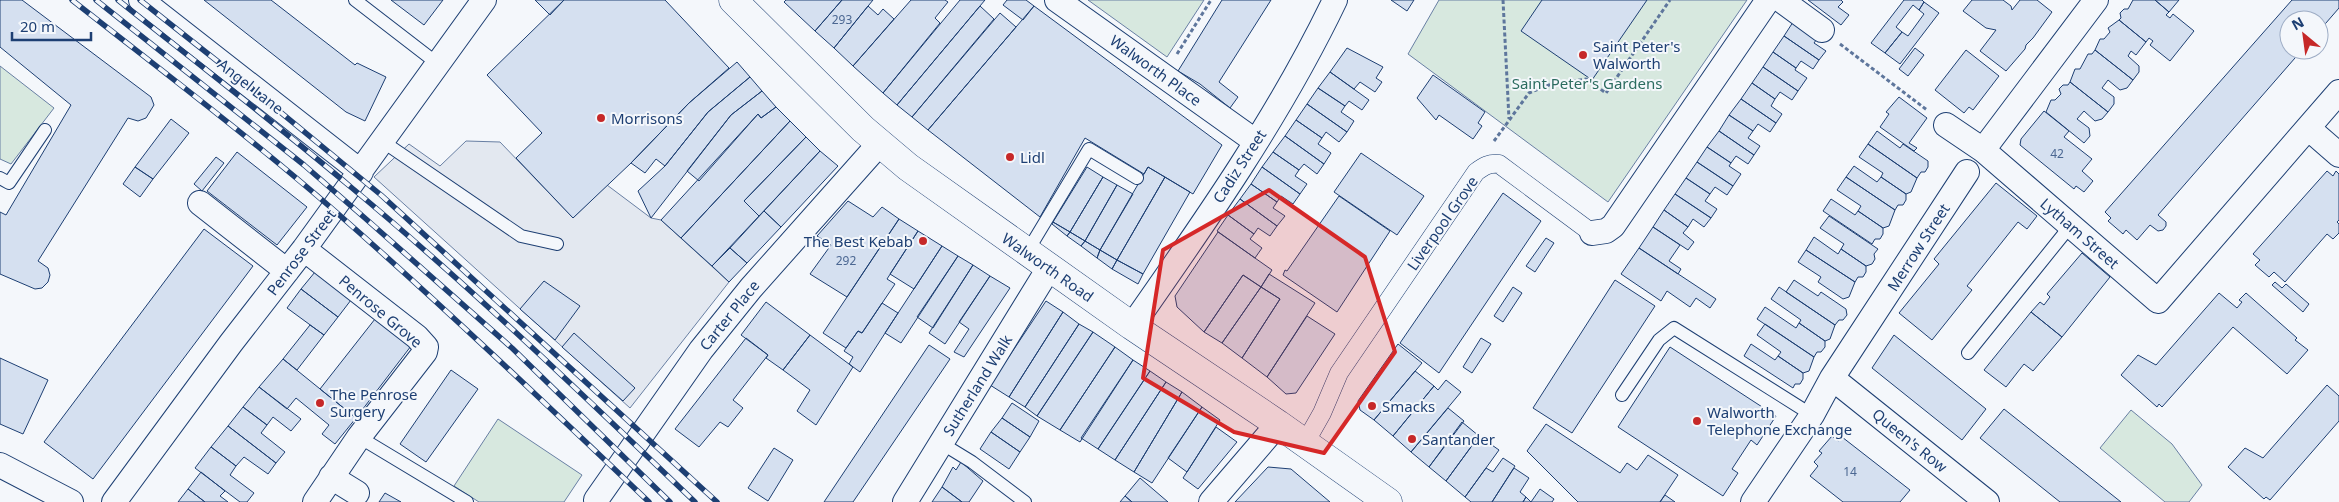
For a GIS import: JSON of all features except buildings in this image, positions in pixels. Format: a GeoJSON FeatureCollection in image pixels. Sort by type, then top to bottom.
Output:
{"type":"FeatureCollection","features":[{"type":"Feature","properties":{"kind":"main road","name":"Walworth Road"},"geometry":{"type":"LineString","coordinates":[[733,0],[880,143],[932,186],[1388,502]]}},
{"type":"Feature","properties":{"kind":"street","name":"Angel Lane"},"geometry":{"type":"LineString","coordinates":[[141,0],[360,172]]}},
{"type":"Feature","properties":{"kind":"street","name":"Penrose Street"},"geometry":{"type":"LineString","coordinates":[[114,502],[231,343],[304,249],[484,0]]}},
{"type":"Feature","properties":{"kind":"street","name":"Walworth Place"},"geometry":{"type":"LineString","coordinates":[[1057,0],[1255,141]]}},
{"type":"Feature","properties":{"kind":"street","name":"Cadiz Street"},"geometry":{"type":"LineString","coordinates":[[1132,326],[1255,141],[1300,68],[1335,0]]}},
{"type":"Feature","properties":{"kind":"street","name":"Liverpool Grove"},"geometry":{"type":"LineString","coordinates":[[1305,443],[1322,413],[1339,373],[1476,172],[1491,164],[1499,164],[1592,233],[1606,231],[1613,226],[1768,0]]}},
{"type":"Feature","properties":{"kind":"street"},"geometry":{"type":"LineString","coordinates":[[1781,0],[1822,30]]}},
{"type":"Feature","properties":{"kind":"street","name":"Merrow Street"},"geometry":{"type":"LineString","coordinates":[[1982,150],[2096,0]]}},
{"type":"Feature","properties":{"kind":"street","name":"Lytham Street"},"geometry":{"type":"LineString","coordinates":[[1946,124],[1982,150],[2069,222],[2158,301],[2339,92]]}},
{"type":"Feature","properties":{"kind":"street"},"geometry":{"type":"LineString","coordinates":[[2308,128],[2339,155]]}},
{"type":"Feature","properties":{"kind":"street","name":"Carter Place"},"geometry":{"type":"LineString","coordinates":[[596,500],[701,350],[751,288],[880,143]]}},
{"type":"Feature","properties":{"kind":"street","name":"Merrow Street"},"geometry":{"type":"LineString","coordinates":[[1753,502],[1812,414],[1832,378],[1967,172]]}},
{"type":"Feature","properties":{"kind":"street"},"geometry":{"type":"LineString","coordinates":[[200,203],[287,271]]}},
{"type":"Feature","properties":{"kind":"street","name":"Penrose Grove"},"geometry":{"type":"LineString","coordinates":[[304,249],[417,337],[426,347],[425,352],[359,437],[315,502]]}},
{"type":"Feature","properties":{"kind":"street","name":"Sutherland Walk"},"geometry":{"type":"LineString","coordinates":[[905,502],[1049,268]]}},
{"type":"Feature","properties":{"kind":"street","name":"Queen's Row"},"geometry":{"type":"LineString","coordinates":[[1832,378],[1987,502]]}},
{"type":"Feature","properties":{"kind":"street"},"geometry":{"type":"LineString","coordinates":[[1211,502],[1278,424]]}},
{"type":"Feature","properties":{"kind":"street"},"geometry":{"type":"LineString","coordinates":[[0,465],[71,502]]}},
{"type":"Feature","properties":{"kind":"street"},"geometry":{"type":"LineString","coordinates":[[331,477],[356,493]]}},
{"type":"Feature","properties":{"kind":"lane"},"geometry":{"type":"LineString","coordinates":[[355,0],[412,46],[438,64]]}},
{"type":"Feature","properties":{"kind":"lane"},"geometry":{"type":"LineString","coordinates":[[0,178],[9,182],[45,130]]}},
{"type":"Feature","properties":{"kind":"lane"},"geometry":{"type":"LineString","coordinates":[[382,141],[521,236],[557,244]]}},
{"type":"Feature","properties":{"kind":"lane"},"geometry":{"type":"LineString","coordinates":[[1027,252],[1089,149],[1137,178]]}},
{"type":"Feature","properties":{"kind":"lane","name":"Merrow Street"},"geometry":{"type":"LineString","coordinates":[[1967,172],[1982,150]]}},
{"type":"Feature","properties":{"kind":"lane"},"geometry":{"type":"LineString","coordinates":[[1968,353],[2064,235],[2069,222]]}},
{"type":"Feature","properties":{"kind":"lane"},"geometry":{"type":"LineString","coordinates":[[1622,395],[1659,340],[1674,328],[1812,414]]}},
{"type":"Feature","properties":{"kind":"lane"},"geometry":{"type":"LineString","coordinates":[[359,437],[468,502]]}},
{"type":"Feature","properties":{"kind":"lane"},"geometry":{"type":"LineString","coordinates":[[941,443],[972,462],[1025,502]]}},
{"type":"Feature","properties":{"kind":"path"},"geometry":{"type":"LineString","coordinates":[[1164,76],[1212,0]]}},
{"type":"Feature","properties":{"kind":"path"},"geometry":{"type":"LineString","coordinates":[[1503,0],[1509,120]]}},
{"type":"Feature","properties":{"kind":"path"},"geometry":{"type":"LineString","coordinates":[[1491,164],[1493,142],[1529,93],[1549,85],[1586,79],[1606,93],[1670,0]]}},
{"type":"Feature","properties":{"kind":"path"},"geometry":{"type":"LineString","coordinates":[[1822,30],[1946,124]]}},
{"type":"Feature","properties":{"kind":"highlighted area"},"geometry":{"type":"Polygon","coordinates":[[[1269,190],[1365,257],[1395,352],[1324,453],[1234,432],[1143,378],[1163,250],[1269,190]]]}},
{"type":"Feature","properties":{"kind":"green space"},"geometry":{"type":"Polygon","coordinates":[[[1088,0],[1204,0],[1167,57],[1088,0]]]}},
{"type":"Feature","properties":{"kind":"green space","name":"Saint Peter's Gardens"},"geometry":{"type":"Polygon","coordinates":[[[1439,0],[1747,0],[1608,202],[1408,54],[1439,0]]]}},
{"type":"Feature","properties":{"kind":"green space"},"geometry":{"type":"Polygon","coordinates":[[[0,66],[54,108],[11,164],[0,159],[0,66]]]}},
{"type":"Feature","properties":{"kind":"green space"},"geometry":{"type":"Polygon","coordinates":[[[2131,410],[2172,444],[2202,485],[2189,502],[2165,502],[2100,448],[2131,410]]]}},
{"type":"Feature","properties":{"kind":"green space"},"geometry":{"type":"Polygon","coordinates":[[[498,419],[582,475],[564,502],[479,502],[454,486],[498,419]]]}},
{"type":"Feature","properties":{"kind":"shaded area"},"geometry":{"type":"Polygon","coordinates":[[[466,141],[500,142],[573,218],[607,185],[651,218],[661,220],[729,282],[630,408],[374,177],[409,144],[440,166],[466,141]]]}},
{"type":"Feature","properties":{"kind":"railway"},"geometry":{"type":"LineString","coordinates":[[72,0],[239,131],[336,212],[455,319],[649,502]]}},
{"type":"Feature","properties":{"kind":"railway"},"geometry":{"type":"LineString","coordinates":[[96,0],[304,165],[366,219],[512,348],[670,502]]}},
{"type":"Feature","properties":{"kind":"railway"},"geometry":{"type":"LineString","coordinates":[[118,0],[294,140],[440,264],[526,342],[695,502]]}},
{"type":"Feature","properties":{"kind":"railway"},"geometry":{"type":"LineString","coordinates":[[140,0],[245,83],[381,195],[717,502]]}},
{"type":"Feature","properties":{"kind":"place","name":"Saint Peter's Walworth"},"geometry":{"type":"Point","coordinates":[1583,55]}},
{"type":"Feature","properties":{"kind":"place","name":"Morrisons"},"geometry":{"type":"Point","coordinates":[601,118]}},
{"type":"Feature","properties":{"kind":"place","name":"Lidl"},"geometry":{"type":"Point","coordinates":[1010,157]}},
{"type":"Feature","properties":{"kind":"place","name":"The Best Kebab"},"geometry":{"type":"Point","coordinates":[923,241]}},
{"type":"Feature","properties":{"kind":"place","name":"The Penrose Surgery"},"geometry":{"type":"Point","coordinates":[320,403]}},
{"type":"Feature","properties":{"kind":"place","name":"Smacks"},"geometry":{"type":"Point","coordinates":[1372,406]}},
{"type":"Feature","properties":{"kind":"place","name":"Walworth Telephone Exchange"},"geometry":{"type":"Point","coordinates":[1697,421]}},
{"type":"Feature","properties":{"kind":"place","name":"Santander"},"geometry":{"type":"Point","coordinates":[1412,439]}}]}
